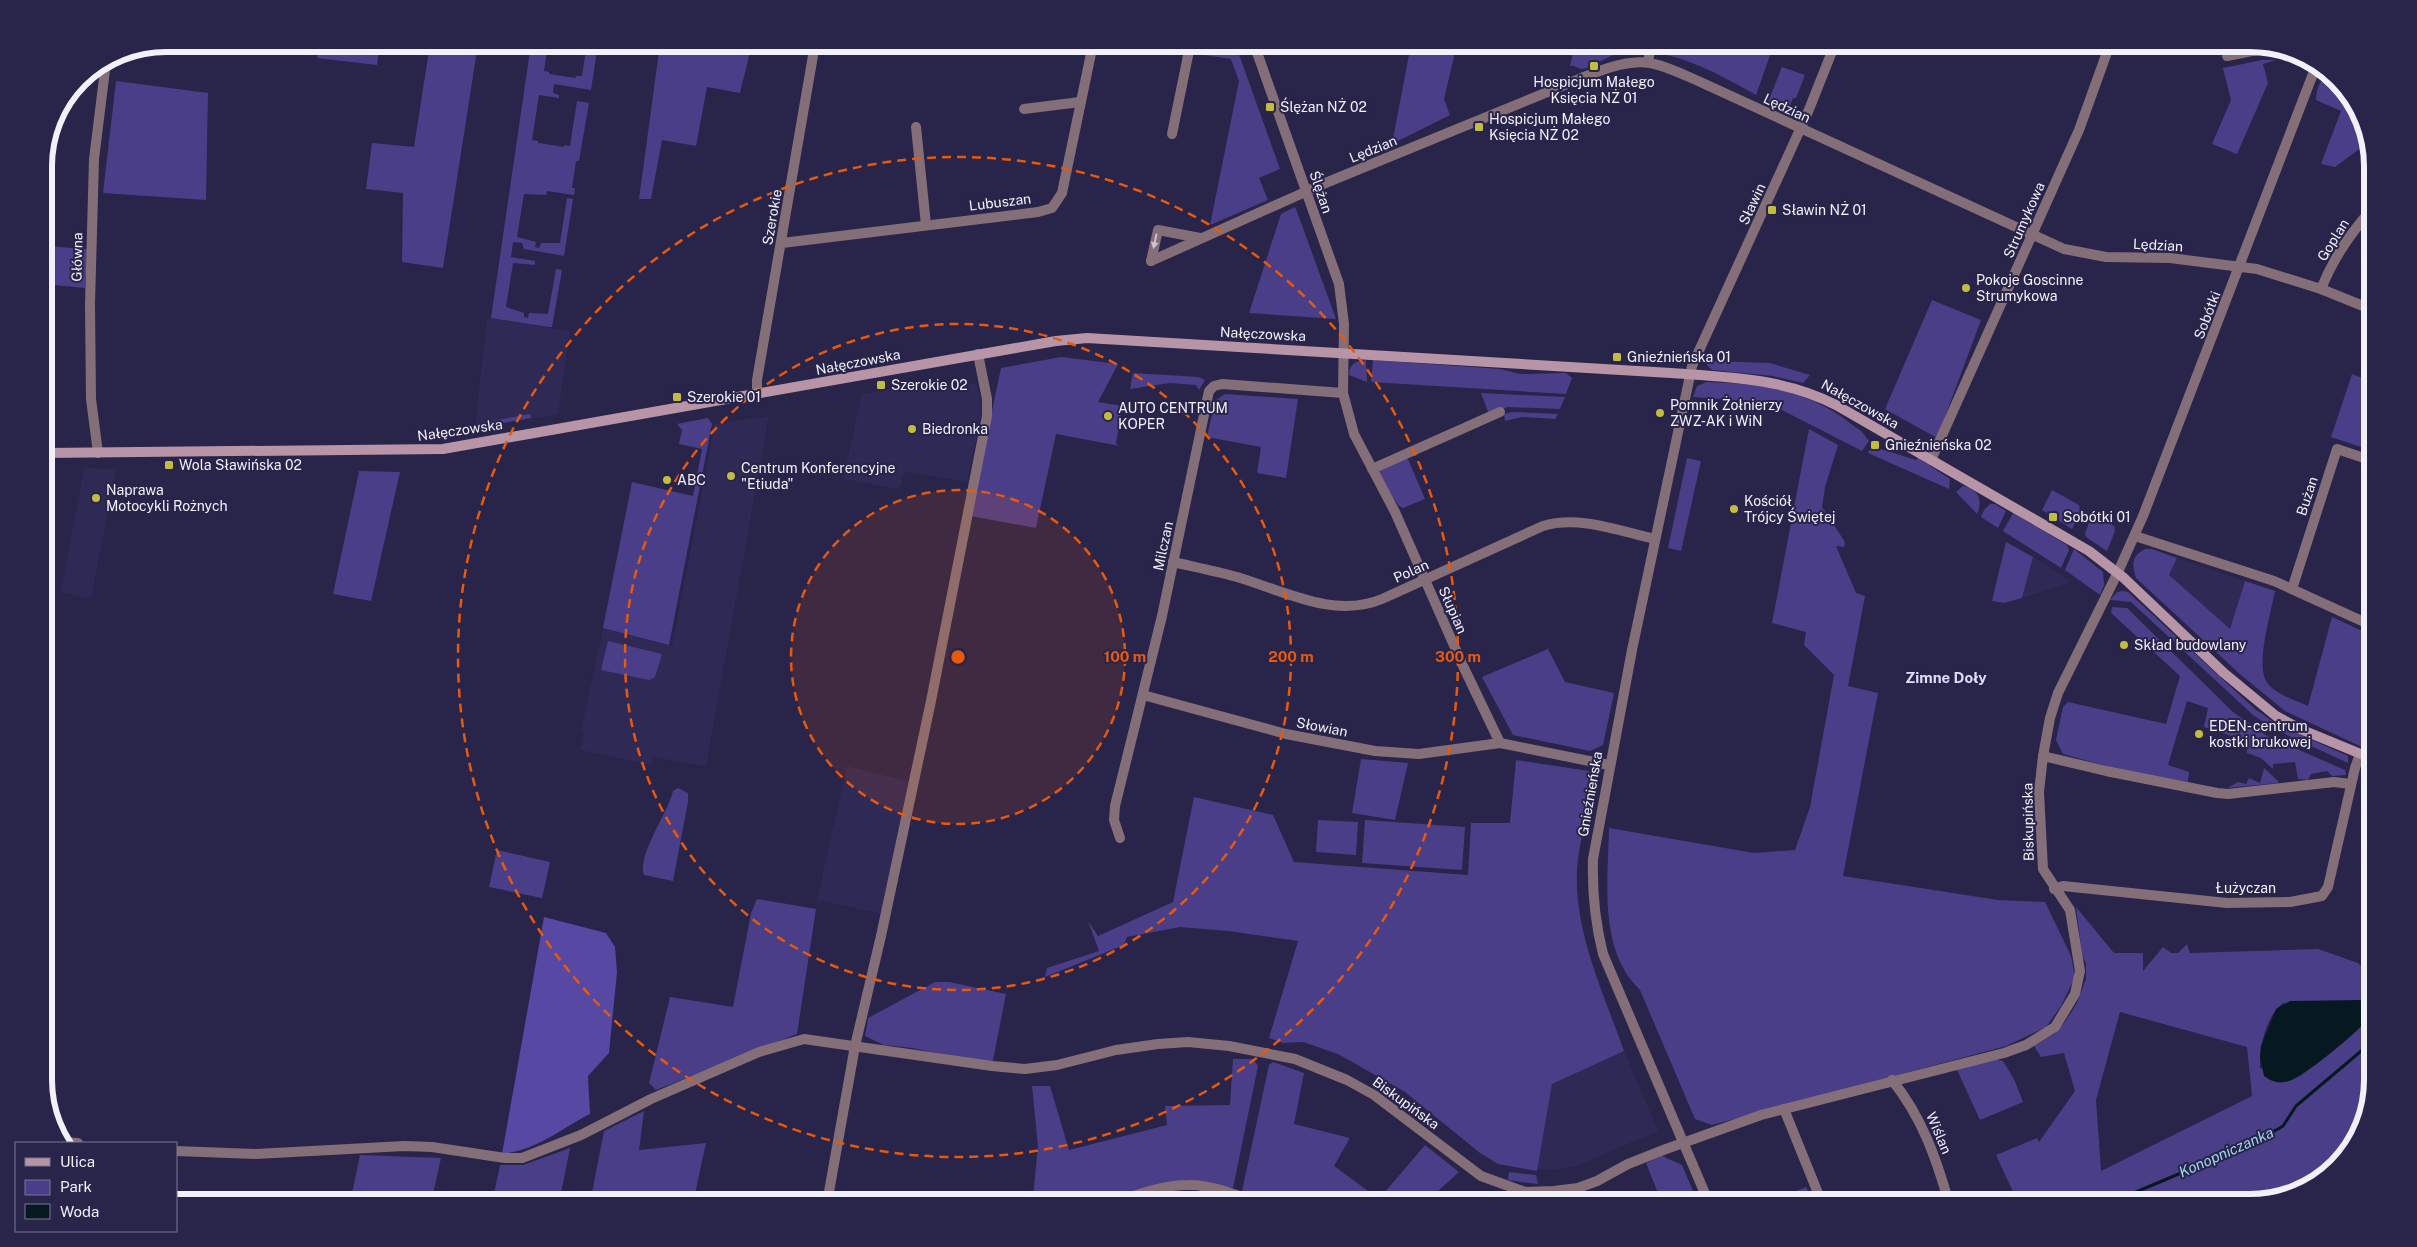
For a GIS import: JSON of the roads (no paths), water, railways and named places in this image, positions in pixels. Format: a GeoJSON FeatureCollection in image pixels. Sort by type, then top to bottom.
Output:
{"type":"FeatureCollection","features":[{"type":"Feature","properties":{"kind":"main road","name":"Nałęczowska"},"geometry":{"type":"LineString","coordinates":[[53,453],[443,449],[978,354],[1056,341],[1096,338],[1763,380],[1807,391],[1836,405],[2089,551],[2118,572],[2224,673],[2265,709],[2300,729],[2364,755]]}},
{"type":"Feature","properties":{"kind":"street","name":"Szerokie"},"geometry":{"type":"LineString","coordinates":[[757,394],[757,380],[815,52]]}},
{"type":"Feature","properties":{"kind":"street","name":"Lubuszan"},"geometry":{"type":"LineString","coordinates":[[782,243],[1038,212],[1052,208],[1062,193],[1091,52]]}},
{"type":"Feature","properties":{"kind":"street"},"geometry":{"type":"LineString","coordinates":[[1172,134],[1187,52]]}},
{"type":"Feature","properties":{"kind":"street","name":"Ślężan"},"geometry":{"type":"LineString","coordinates":[[1257,52],[1340,290],[1344,317],[1344,353]]}},
{"type":"Feature","properties":{"kind":"street"},"geometry":{"type":"LineString","coordinates":[[1648,62],[1650,52]]}},
{"type":"Feature","properties":{"kind":"street","name":"Sławin"},"geometry":{"type":"LineString","coordinates":[[1691,374],[1693,364],[1800,129],[1832,52]]}},
{"type":"Feature","properties":{"kind":"street","name":"Strumykowa"},"geometry":{"type":"LineString","coordinates":[[1931,460],[1989,326],[2033,235],[2079,130],[2107,52]]}},
{"type":"Feature","properties":{"kind":"street"},"geometry":{"type":"LineString","coordinates":[[2227,56],[2247,52]]}},
{"type":"Feature","properties":{"kind":"street","name":"Lędzian"},"geometry":{"type":"LineString","coordinates":[[1200,238],[1158,230],[1151,261],[1307,192],[1617,64],[1648,62],[1696,80],[2064,249],[2106,257],[2170,258],[2257,269],[2321,289],[2364,306]]}},
{"type":"Feature","properties":{"kind":"street","name":"Główna"},"geometry":{"type":"LineString","coordinates":[[98,453],[91,399],[90,304],[94,159],[105,71]]}},
{"type":"Feature","properties":{"kind":"street","name":"Sobótki"},"geometry":{"type":"LineString","coordinates":[[2118,572],[2135,536],[2314,72]]}},
{"type":"Feature","properties":{"kind":"street"},"geometry":{"type":"LineString","coordinates":[[1024,109],[1080,102]]}},
{"type":"Feature","properties":{"kind":"street"},"geometry":{"type":"LineString","coordinates":[[916,126],[926,225]]}},
{"type":"Feature","properties":{"kind":"street","name":"Goplan"},"geometry":{"type":"LineString","coordinates":[[2321,289],[2344,244],[2364,219]]}},
{"type":"Feature","properties":{"kind":"street","name":"Słupian"},"geometry":{"type":"LineString","coordinates":[[1344,353],[1343,393],[1354,434],[1396,512],[1500,743]]}},
{"type":"Feature","properties":{"kind":"street"},"geometry":{"type":"LineString","coordinates":[[829,1194],[855,1046],[881,936],[931,701],[987,416],[987,400],[978,354]]}},
{"type":"Feature","properties":{"kind":"street","name":"Gnieźnieńska"},"geometry":{"type":"LineString","coordinates":[[1691,374],[1609,765],[1594,859],[1592,889],[1598,936],[1617,990],[1705,1194]]}},
{"type":"Feature","properties":{"kind":"street","name":"Milczan"},"geometry":{"type":"LineString","coordinates":[[1120,838],[1114,820],[1115,806],[1130,738],[1143,695],[1209,391],[1214,386],[1222,384],[1343,393]]}},
{"type":"Feature","properties":{"kind":"street"},"geometry":{"type":"LineString","coordinates":[[1372,469],[1500,412]]}},
{"type":"Feature","properties":{"kind":"street","name":"Bużan"},"geometry":{"type":"LineString","coordinates":[[2292,589],[2337,449],[2364,458]]}},
{"type":"Feature","properties":{"kind":"street","name":"Polan"},"geometry":{"type":"LineString","coordinates":[[1173,562],[1236,577],[1339,607],[1365,605],[1543,526],[1560,522],[1579,522],[1655,539]]}},
{"type":"Feature","properties":{"kind":"street"},"geometry":{"type":"LineString","coordinates":[[2135,536],[2292,589],[2364,622]]}},
{"type":"Feature","properties":{"kind":"street","name":"Biskupińska"},"geometry":{"type":"LineString","coordinates":[[178,1151],[256,1154],[404,1146],[432,1147],[505,1158],[522,1158],[581,1135],[651,1099],[759,1052],[804,1039],[992,1066],[1040,1069],[1116,1050],[1188,1042],[1229,1046],[1295,1059],[1347,1080],[1374,1095],[1481,1176],[1525,1192],[1578,1188],[1597,1181],[1628,1164],[1760,1115],[2004,1053],[2026,1044],[2056,1027],[2075,994],[2080,971],[2070,910],[2043,869],[2038,792],[2054,701],[2118,572]]}},
{"type":"Feature","properties":{"kind":"street","name":"Słowian"},"geometry":{"type":"LineString","coordinates":[[1143,695],[1286,734],[1375,751],[1419,754],[1500,743]]}},
{"type":"Feature","properties":{"kind":"street"},"geometry":{"type":"LineString","coordinates":[[1500,743],[1609,765]]}},
{"type":"Feature","properties":{"kind":"street"},"geometry":{"type":"LineString","coordinates":[[2043,756],[2106,771],[2228,794],[2334,782],[2351,784]]}},
{"type":"Feature","properties":{"kind":"street","name":"Łużyczan"},"geometry":{"type":"LineString","coordinates":[[2054,888],[2063,886],[2227,903],[2290,902],[2322,896],[2328,887],[2351,784],[2364,763]]}},
{"type":"Feature","properties":{"kind":"street","name":"Wiślan"},"geometry":{"type":"LineString","coordinates":[[1892,1080],[1906,1097],[1926,1132],[1946,1194]]}},
{"type":"Feature","properties":{"kind":"street"},"geometry":{"type":"LineString","coordinates":[[1784,1109],[1818,1194]]}},
{"type":"Feature","properties":{"kind":"street"},"geometry":{"type":"LineString","coordinates":[[1140,1194],[1155,1189],[1189,1184],[1236,1194]]}},
{"type":"Feature","properties":{"kind":"water"},"geometry":{"type":"Polygon","coordinates":[[[2360,1000],[2364,1003],[2364,1024],[2307,1071],[2289,1081],[2276,1082],[2264,1076],[2260,1058],[2261,1046],[2276,1009],[2290,1001],[2360,1000]]]}},
{"type":"Feature","properties":{"kind":"waterway","name":"Konopniczanka"},"geometry":{"type":"LineString","coordinates":[[2131,1194],[2259,1140],[2283,1126],[2296,1106],[2364,1049]]}},
{"type":"Feature","properties":{"kind":"place","name":"Hospicjum Małego Księcia NŻ 01"},"geometry":{"type":"Point","coordinates":[1594,66]}},
{"type":"Feature","properties":{"kind":"place","name":"Ślężan NŻ 02"},"geometry":{"type":"Point","coordinates":[1270,107]}},
{"type":"Feature","properties":{"kind":"place","name":"Hospicjum Małego Księcia NŻ 02"},"geometry":{"type":"Point","coordinates":[1479,127]}},
{"type":"Feature","properties":{"kind":"place","name":"Sławin NŻ 01"},"geometry":{"type":"Point","coordinates":[1772,210]}},
{"type":"Feature","properties":{"kind":"place","name":"Pokoje Goscinne Strumykowa"},"geometry":{"type":"Point","coordinates":[1966,288]}},
{"type":"Feature","properties":{"kind":"place","name":"Gnieźnieńska 01"},"geometry":{"type":"Point","coordinates":[1617,357]}},
{"type":"Feature","properties":{"kind":"place","name":"Szerokie 02"},"geometry":{"type":"Point","coordinates":[881,385]}},
{"type":"Feature","properties":{"kind":"place","name":"Szerokie 01"},"geometry":{"type":"Point","coordinates":[677,397]}},
{"type":"Feature","properties":{"kind":"place","name":"Pomnik Żołnierzy ZWZ-AK i WiN"},"geometry":{"type":"Point","coordinates":[1660,413]}},
{"type":"Feature","properties":{"kind":"place","name":"AUTO CENTRUM KOPER"},"geometry":{"type":"Point","coordinates":[1108,416]}},
{"type":"Feature","properties":{"kind":"place","name":"Biedronka"},"geometry":{"type":"Point","coordinates":[912,429]}},
{"type":"Feature","properties":{"kind":"place","name":"Gnieźnieńska 02"},"geometry":{"type":"Point","coordinates":[1875,445]}},
{"type":"Feature","properties":{"kind":"place","name":"Wola Sławińska 02"},"geometry":{"type":"Point","coordinates":[169,465]}},
{"type":"Feature","properties":{"kind":"place","name":"Centrum Konferencyjne \"Etiuda\""},"geometry":{"type":"Point","coordinates":[731,476]}},
{"type":"Feature","properties":{"kind":"place","name":"ABC"},"geometry":{"type":"Point","coordinates":[667,480]}},
{"type":"Feature","properties":{"kind":"place","name":"Naprawa Motocykli Rożnych"},"geometry":{"type":"Point","coordinates":[96,498]}},
{"type":"Feature","properties":{"kind":"place","name":"Kościół Trójcy Świętej"},"geometry":{"type":"Point","coordinates":[1734,509]}},
{"type":"Feature","properties":{"kind":"place","name":"Sobótki 01"},"geometry":{"type":"Point","coordinates":[2053,517]}},
{"type":"Feature","properties":{"kind":"place","name":"Skład budowlany"},"geometry":{"type":"Point","coordinates":[2124,645]}},
{"type":"Feature","properties":{"kind":"place","name":"EDEN- centrum kostki brukowej"},"geometry":{"type":"Point","coordinates":[2199,734]}},
{"type":"Feature","properties":{"kind":"district","name":"Zimne Doły"},"geometry":{"type":"Point","coordinates":[1946,677]}}]}
